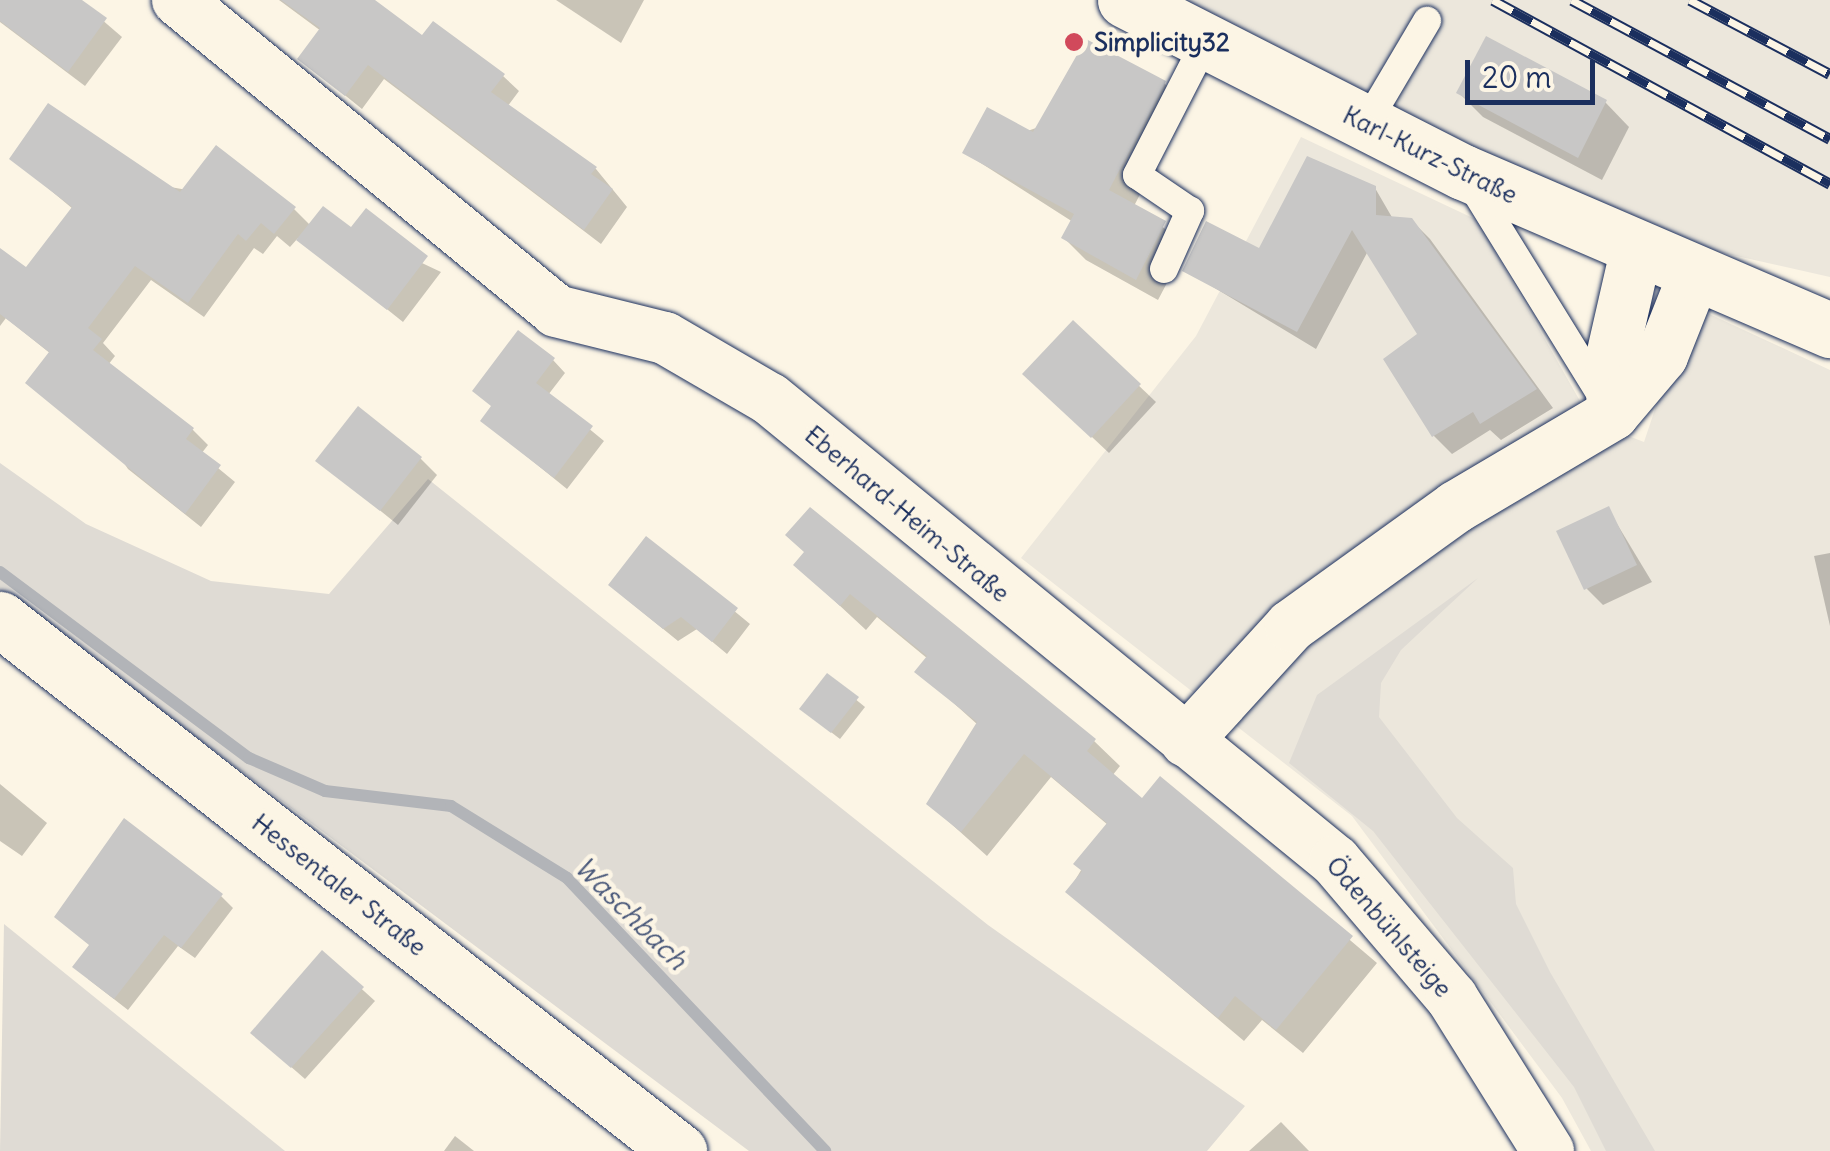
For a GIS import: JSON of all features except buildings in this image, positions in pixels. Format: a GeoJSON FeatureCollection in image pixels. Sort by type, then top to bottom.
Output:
{"type":"FeatureCollection","features":[{"type":"Feature","properties":{"kind":"main road","name":"Karl-Kurz-Straße"},"geometry":{"type":"LineString","coordinates":[[1125,0],[1464,172],[1636,252],[1830,330]]}},
{"type":"Feature","properties":{"kind":"main road","name":"Karl-Kurz-Straße"},"geometry":{"type":"LineString","coordinates":[[1717,286],[1830,296]]}},
{"type":"Feature","properties":{"kind":"main road","name":"Hessentaler Straße"},"geometry":{"type":"LineString","coordinates":[[0,619],[678,1151]]}},
{"type":"Feature","properties":{"kind":"street","name":"Eberhard-Heim-Straße"},"geometry":{"type":"LineString","coordinates":[[178,0],[556,312],[665,338],[770,399],[1186,742]]}},
{"type":"Feature","properties":{"kind":"street"},"geometry":{"type":"LineString","coordinates":[[1613,414],[1611,362],[1636,252]]}},
{"type":"Feature","properties":{"kind":"street"},"geometry":{"type":"LineString","coordinates":[[1186,742],[1291,626],[1456,507],[1613,414],[1717,286]]}},
{"type":"Feature","properties":{"kind":"street","name":"Ödenbühlsteige"},"geometry":{"type":"LineString","coordinates":[[1186,742],[1335,861],[1452,998],[1548,1151]]}},
{"type":"Feature","properties":{"kind":"lane"},"geometry":{"type":"LineString","coordinates":[[1366,124],[1426,21]]}},
{"type":"Feature","properties":{"kind":"lane"},"geometry":{"type":"LineString","coordinates":[[1164,269],[1190,211],[1138,175],[1206,41]]}},
{"type":"Feature","properties":{"kind":"lane"},"geometry":{"type":"LineString","coordinates":[[1464,172],[1613,414]]}},
{"type":"Feature","properties":{"kind":"shaded area"},"geometry":{"type":"Polygon","coordinates":[[[1162,0],[1830,0],[1830,277],[1692,246],[1319,84],[1162,0]]]}},
{"type":"Feature","properties":{"kind":"shaded area"},"geometry":{"type":"Polygon","coordinates":[[[1301,137],[1477,220],[1592,422],[1644,442],[1690,305],[1830,370],[1830,1151],[1591,1151],[1562,1098],[1352,816],[1021,558],[1196,336],[1301,137]]]}},
{"type":"Feature","properties":{"kind":"shaded area"},"geometry":{"type":"Polygon","coordinates":[[[0,463],[86,524],[211,581],[329,594],[428,479],[988,925],[1245,1106],[1207,1151],[749,1151],[0,590],[0,463]]]}},
{"type":"Feature","properties":{"kind":"shaded area"},"geometry":{"type":"Polygon","coordinates":[[[1478,578],[1401,650],[1381,683],[1379,717],[1457,818],[1513,868],[1516,904],[1550,972],[1655,1151],[1606,1151],[1574,1087],[1373,831],[1289,763],[1317,695],[1478,578]]]}},
{"type":"Feature","properties":{"kind":"shaded area"},"geometry":{"type":"Polygon","coordinates":[[[4,924],[285,1151],[0,1151],[4,924]]]}},
{"type":"Feature","properties":{"kind":"waterway","name":"Waschbach"},"geometry":{"type":"LineString","coordinates":[[0,572],[249,758],[325,791],[451,806],[567,878],[825,1151]]}},
{"type":"Feature","properties":{"kind":"railway"},"geometry":{"type":"LineString","coordinates":[[1493,0],[1830,184]]}},
{"type":"Feature","properties":{"kind":"railway"},"geometry":{"type":"LineString","coordinates":[[1572,0],[1830,139]]}},
{"type":"Feature","properties":{"kind":"railway"},"geometry":{"type":"LineString","coordinates":[[1690,0],[1830,74]]}},
{"type":"Feature","properties":{"kind":"place","name":"Simplicity32"},"geometry":{"type":"Point","coordinates":[1074,42]}}]}
